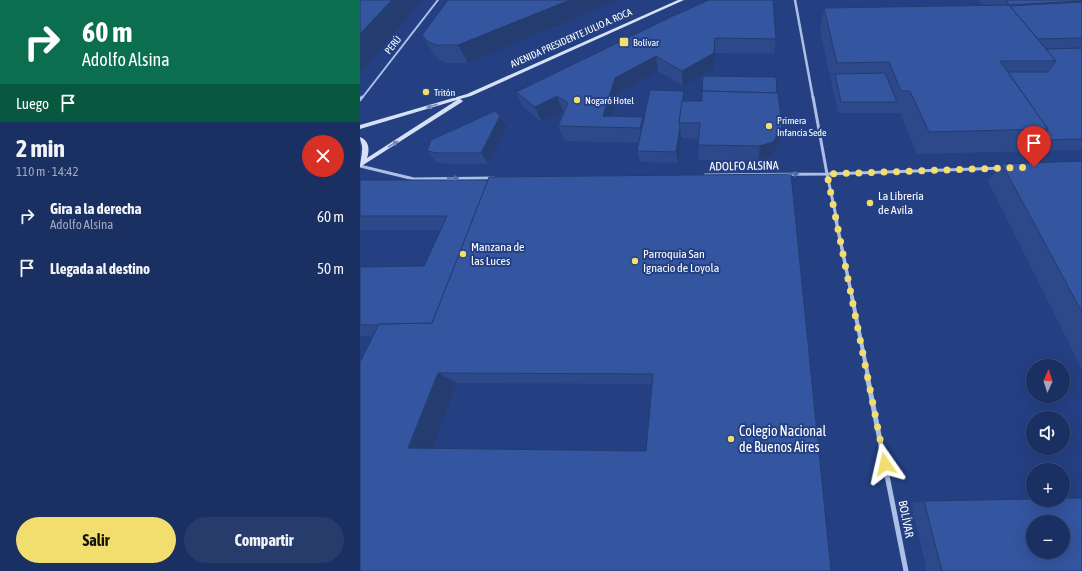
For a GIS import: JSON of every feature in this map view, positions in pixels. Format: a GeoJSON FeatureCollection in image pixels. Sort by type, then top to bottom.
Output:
{"type":"FeatureCollection","features":[{"type":"Feature","properties":{"kind":"main road","name":"AVENIDA PRESIDENTE JULIO A. ROCA"},"geometry":{"type":"LineString","coordinates":[[360,127],[469,95],[682,0]]}},
{"type":"Feature","properties":{"kind":"main road","name":"AVENIDA PRESIDENTE JULIO A. ROCA"},"geometry":{"type":"LineString","coordinates":[[360,165],[469,95]]}},
{"type":"Feature","properties":{"kind":"main road"},"geometry":{"type":"LineString","coordinates":[[360,139],[366,146],[366,150],[360,165]]}},
{"type":"Feature","properties":{"kind":"street","name":"PERÚ"},"geometry":{"type":"LineString","coordinates":[[360,100],[438,0]]}},
{"type":"Feature","properties":{"kind":"street","name":"BOLÍVAR"},"geometry":{"type":"LineString","coordinates":[[795,0],[827,174],[906,571]]}},
{"type":"Feature","properties":{"kind":"street"},"geometry":{"type":"LineString","coordinates":[[360,165],[414,178],[502,178]]}},
{"type":"Feature","properties":{"kind":"street","name":"ADOLFO ALSINA"},"geometry":{"type":"LineString","coordinates":[[700,175],[827,174],[1010,168]]}},
{"type":"Feature","properties":{"kind":"building"},"geometry":{"type":"Polygon","coordinates":[[[360,0],[392,0],[360,34],[360,0]]]}},
{"type":"Feature","properties":{"kind":"building"},"geometry":{"type":"Polygon","coordinates":[[[448,0],[570,0],[458,45],[436,45],[427,41],[422,35],[448,0]]]}},
{"type":"Feature","properties":{"kind":"building"},"geometry":{"type":"Polygon","coordinates":[[[709,0],[773,0],[776,39],[715,38],[714,53],[682,71],[656,56],[615,78],[603,116],[643,117],[640,128],[558,126],[568,103],[557,96],[535,107],[516,92],[673,16],[709,0]]]}},
{"type":"Feature","properties":{"kind":"building"},"geometry":{"type":"Polygon","coordinates":[[[1006,0],[1082,0],[1082,1],[1009,5],[1006,0]]]}},
{"type":"Feature","properties":{"kind":"building"},"geometry":{"type":"Polygon","coordinates":[[[1082,2],[1082,38],[1038,39],[1010,6],[1082,2]]]}},
{"type":"Feature","properties":{"kind":"building"},"geometry":{"type":"Polygon","coordinates":[[[1009,5],[1056,61],[1000,61],[1048,129],[929,132],[910,91],[901,91],[889,62],[837,63],[824,8],[1009,5]]]}},
{"type":"Feature","properties":{"kind":"building"},"geometry":{"type":"Polygon","coordinates":[[[1082,48],[1082,139],[1039,140],[1048,129],[1008,72],[1048,72],[1056,61],[1046,49],[1082,48]]]}},
{"type":"Feature","properties":{"kind":"building"},"geometry":{"type":"Polygon","coordinates":[[[885,73],[897,102],[841,102],[835,74],[885,73]]]}},
{"type":"Feature","properties":{"kind":"building"},"geometry":{"type":"Polygon","coordinates":[[[703,76],[776,77],[777,93],[702,91],[703,76]]]}},
{"type":"Feature","properties":{"kind":"building"},"geometry":{"type":"Polygon","coordinates":[[[650,90],[684,91],[676,152],[637,151],[650,90]]]}},
{"type":"Feature","properties":{"kind":"building"},"geometry":{"type":"Polygon","coordinates":[[[702,91],[778,93],[782,127],[773,142],[760,146],[698,145],[700,123],[679,123],[682,101],[702,101],[702,91]]]}},
{"type":"Feature","properties":{"kind":"building"},"geometry":{"type":"Polygon","coordinates":[[[495,111],[500,116],[481,153],[438,153],[427,151],[431,140],[495,111]]]}},
{"type":"Feature","properties":{"kind":"building"},"geometry":{"type":"Polygon","coordinates":[[[1082,161],[1082,312],[1002,164],[1082,161]]]}},
{"type":"Feature","properties":{"kind":"building"},"geometry":{"type":"Polygon","coordinates":[[[791,174],[831,571],[360,571],[360,362],[379,324],[432,323],[489,177],[791,174]],[[438,373],[408,448],[646,451],[653,374],[438,373]]]}},
{"type":"Feature","properties":{"kind":"building"},"geometry":{"type":"Polygon","coordinates":[[[360,180],[488,180],[432,323],[360,325],[360,267],[424,266],[447,216],[360,216],[360,180]]]}},
{"type":"Feature","properties":{"kind":"building"},"geometry":{"type":"Polygon","coordinates":[[[1070,498],[1082,498],[1082,571],[942,571],[924,501],[1026,499],[1026,507],[1070,507],[1070,498]]]}},
{"type":"Feature","properties":{"kind":"place","name":"Bolívar"},"geometry":{"type":"Point","coordinates":[624,42]}},
{"type":"Feature","properties":{"kind":"place","name":"Tritón"},"geometry":{"type":"Point","coordinates":[426,92]}},
{"type":"Feature","properties":{"kind":"place","name":"Nogaró Hotel"},"geometry":{"type":"Point","coordinates":[577,100]}},
{"type":"Feature","properties":{"kind":"place","name":"Primera Infancia Sede"},"geometry":{"type":"Point","coordinates":[769,126]}},
{"type":"Feature","properties":{"kind":"place","name":"La Librería de Avila"},"geometry":{"type":"Point","coordinates":[870,203]}},
{"type":"Feature","properties":{"kind":"place","name":"Manzana de las Luces"},"geometry":{"type":"Point","coordinates":[463,254]}},
{"type":"Feature","properties":{"kind":"place","name":"Parroquia San Ignacio de Loyola"},"geometry":{"type":"Point","coordinates":[635,261]}},
{"type":"Feature","properties":{"kind":"place","name":"Colegio Nacional de Buenos Aires"},"geometry":{"type":"Point","coordinates":[731,439]}},
{"type":"Feature","properties":{"kind":"route"},"geometry":{"type":"LineString","coordinates":[[885,464],[827,174],[1034,167]]}}]}
